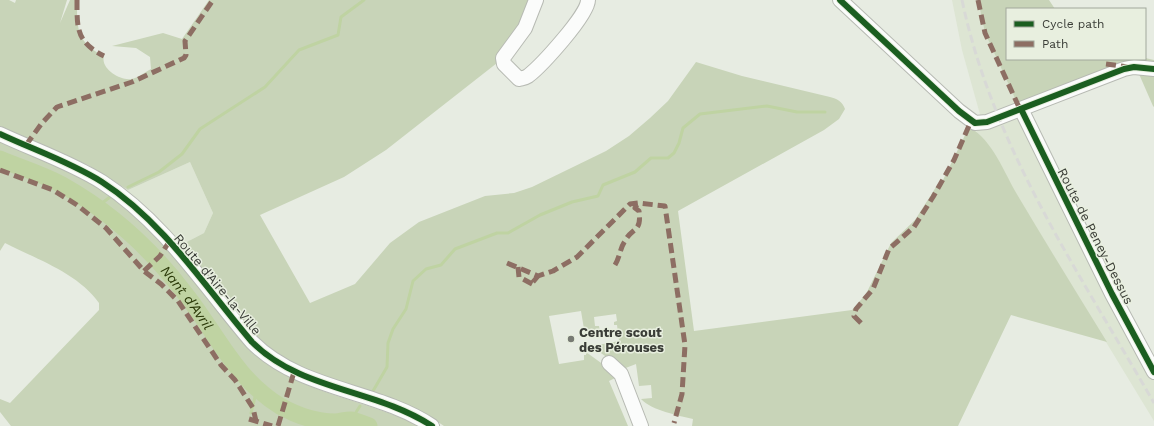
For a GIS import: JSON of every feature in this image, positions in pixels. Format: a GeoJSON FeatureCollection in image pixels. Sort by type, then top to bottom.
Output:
{"type":"FeatureCollection","features":[{"type":"Feature","properties":{"kind":"street"},"geometry":{"type":"LineString","coordinates":[[536,0],[525,28],[503,58],[504,64],[519,78],[526,78],[542,64],[584,12],[588,0]]}},
{"type":"Feature","properties":{"kind":"street"},"geometry":{"type":"LineString","coordinates":[[840,0],[971,121],[981,123],[987,122],[1124,69],[1134,67],[1154,69]]}},
{"type":"Feature","properties":{"kind":"street","name":"Route de Peney-Dessus"},"geometry":{"type":"LineString","coordinates":[[1021,109],[1108,287],[1154,372]]}},
{"type":"Feature","properties":{"kind":"street","name":"Route d'Aire-la-Ville"},"geometry":{"type":"LineString","coordinates":[[0,134],[86,172],[131,203],[160,232],[252,342],[269,358],[309,378],[394,407],[411,414],[432,426]]}},
{"type":"Feature","properties":{"kind":"street"},"geometry":{"type":"LineString","coordinates":[[609,363],[621,374],[641,426]]}},
{"type":"Feature","properties":{"kind":"shaded area"},"geometry":{"type":"Polygon","coordinates":[[[0,0],[9,0],[15,3],[16,0],[67,0],[60,23],[70,0],[77,0],[78,26],[83,40],[95,51],[104,56],[105,65],[108,70],[122,78],[131,79],[151,69],[150,57],[136,48],[112,46],[163,33],[182,39],[209,0],[534,0],[497,63],[386,150],[344,177],[260,215],[310,303],[355,284],[390,243],[419,222],[485,196],[514,193],[532,187],[606,151],[629,136],[668,101],[696,62],[742,76],[833,98],[841,102],[845,109],[839,119],[824,130],[678,211],[694,331],[852,310],[866,294],[891,243],[915,220],[936,187],[942,182],[969,127],[985,140],[991,148],[1029,214],[1107,342],[1011,315],[958,426],[692,426],[693,419],[659,410],[641,399],[652,398],[651,385],[639,386],[636,364],[623,369],[594,348],[593,346],[619,341],[617,325],[614,325],[614,322],[617,321],[616,314],[594,317],[595,326],[599,326],[600,332],[585,335],[581,311],[549,316],[559,364],[584,360],[584,355],[586,355],[586,352],[619,376],[609,381],[628,426],[444,426],[426,414],[408,406],[309,372],[272,351],[249,329],[181,245],[204,233],[213,213],[190,162],[128,190],[88,165],[0,126],[0,0]]]}},
{"type":"Feature","properties":{"kind":"shaded area"},"geometry":{"type":"Polygon","coordinates":[[[952,0],[978,0],[985,33],[1018,105],[981,118],[962,50],[952,0]]]}},
{"type":"Feature","properties":{"kind":"shaded area"},"geometry":{"type":"Polygon","coordinates":[[[978,0],[1049,0],[1054,8],[1006,8],[1006,60],[1146,60],[1146,58],[1154,60],[1154,66],[1117,63],[1117,68],[1018,105],[985,33],[978,0]]]}},
{"type":"Feature","properties":{"kind":"shaded area"},"geometry":{"type":"Polygon","coordinates":[[[1139,74],[1154,75],[1154,107],[1153,106],[1139,74]]]}},
{"type":"Feature","properties":{"kind":"shaded area"},"geometry":{"type":"Polygon","coordinates":[[[1013,117],[1021,120],[1154,378],[1154,421],[1016,194],[996,157],[976,131],[1013,117]]]}},
{"type":"Feature","properties":{"kind":"shaded area"},"geometry":{"type":"Polygon","coordinates":[[[0,141],[48,161],[94,184],[139,218],[178,260],[249,350],[268,365],[309,386],[399,417],[420,426],[11,426],[0,412],[0,399],[10,403],[99,310],[99,303],[80,283],[43,261],[5,243],[0,251],[0,141]]]}},
{"type":"Feature","properties":{"kind":"shaded area"},"geometry":{"type":"Polygon","coordinates":[[[190,162],[213,213],[204,233],[181,245],[149,210],[117,184],[123,185],[128,190],[190,162]]]}},
{"type":"Feature","properties":{"kind":"waterway"},"geometry":{"type":"LineString","coordinates":[[128,187],[159,172],[182,154],[200,129],[265,87],[299,50],[338,35],[341,17],[364,0]]}},
{"type":"Feature","properties":{"kind":"waterway"},"geometry":{"type":"LineString","coordinates":[[373,391],[387,367],[388,343],[393,329],[406,309],[413,281],[426,269],[441,265],[455,249],[497,233],[508,233],[540,215],[572,202],[598,196],[603,185],[635,172],[651,158],[668,158],[674,153],[679,143],[683,128],[700,114],[767,106],[797,112],[825,112]]}},
{"type":"Feature","properties":{"kind":"waterway","name":"Nant d'Avril"},"geometry":{"type":"LineString","coordinates":[[0,159],[64,186],[99,208],[131,235],[161,264],[198,311],[228,356],[251,383],[264,395],[280,406],[306,417],[328,422],[352,420],[369,426]]}},
{"type":"Feature","properties":{"kind":"waterway"},"geometry":{"type":"LineString","coordinates":[[97,207],[110,197]]}},
{"type":"Feature","properties":{"kind":"waterway"},"geometry":{"type":"LineString","coordinates":[[251,413],[257,389]]}},
{"type":"Feature","properties":{"kind":"waterway"},"geometry":{"type":"LineString","coordinates":[[351,420],[360,406]]}},
{"type":"Feature","properties":{"kind":"railway"},"geometry":{"type":"LineString","coordinates":[[962,0],[976,55],[995,107],[1017,159],[1069,258],[1154,403]]}},
{"type":"Feature","properties":{"kind":"marked path"},"geometry":{"type":"LineString","coordinates":[[77,0],[78,26],[83,40],[95,51],[104,56]]}},
{"type":"Feature","properties":{"kind":"marked path"},"geometry":{"type":"LineString","coordinates":[[26,145],[42,123],[57,107],[132,82],[184,58],[186,55],[185,41],[213,0]]}},
{"type":"Feature","properties":{"kind":"marked path"},"geometry":{"type":"LineString","coordinates":[[978,0],[985,33],[1021,109]]}},
{"type":"Feature","properties":{"kind":"marked path"},"geometry":{"type":"LineString","coordinates":[[1106,64],[1128,67]]}},
{"type":"Feature","properties":{"kind":"marked path"},"geometry":{"type":"LineString","coordinates":[[861,323],[854,316],[856,309],[873,289],[889,249],[914,227],[933,197],[954,160],[971,121]]}},
{"type":"Feature","properties":{"kind":"marked path"},"geometry":{"type":"LineString","coordinates":[[0,170],[53,190],[77,205],[106,228],[144,271],[161,284],[178,301],[221,365],[235,380],[253,408],[256,421]]}},
{"type":"Feature","properties":{"kind":"marked path"},"geometry":{"type":"LineString","coordinates":[[507,263],[538,276],[553,271],[577,257],[630,204],[638,203],[665,206],[685,345],[682,394],[674,423]]}},
{"type":"Feature","properties":{"kind":"marked path"},"geometry":{"type":"LineString","coordinates":[[615,265],[623,244],[638,226],[640,218],[639,211],[635,208],[638,203]]}},
{"type":"Feature","properties":{"kind":"marked path"},"geometry":{"type":"LineString","coordinates":[[144,271],[160,256],[169,242]]}},
{"type":"Feature","properties":{"kind":"marked path"},"geometry":{"type":"LineString","coordinates":[[518,267],[519,277],[534,285],[533,282],[538,276]]}},
{"type":"Feature","properties":{"kind":"marked path"},"geometry":{"type":"LineString","coordinates":[[278,426],[294,372]]}},
{"type":"Feature","properties":{"kind":"marked path"},"geometry":{"type":"LineString","coordinates":[[249,419],[272,426]]}},
{"type":"Feature","properties":{"kind":"cycle path"},"geometry":{"type":"LineString","coordinates":[[840,0],[959,111],[975,123],[987,122],[1124,69],[1134,67],[1154,69]]}},
{"type":"Feature","properties":{"kind":"cycle path"},"geometry":{"type":"LineString","coordinates":[[1021,109],[1112,294],[1154,372]]}},
{"type":"Feature","properties":{"kind":"cycle path"},"geometry":{"type":"LineString","coordinates":[[0,134],[77,168],[102,182],[124,198],[145,216],[183,256],[252,342],[272,358],[293,371],[387,404],[432,426]]}},
{"type":"Feature","properties":{"kind":"place","name":"Centre scout des Pérouses"},"geometry":{"type":"Point","coordinates":[571,339]}}]}
